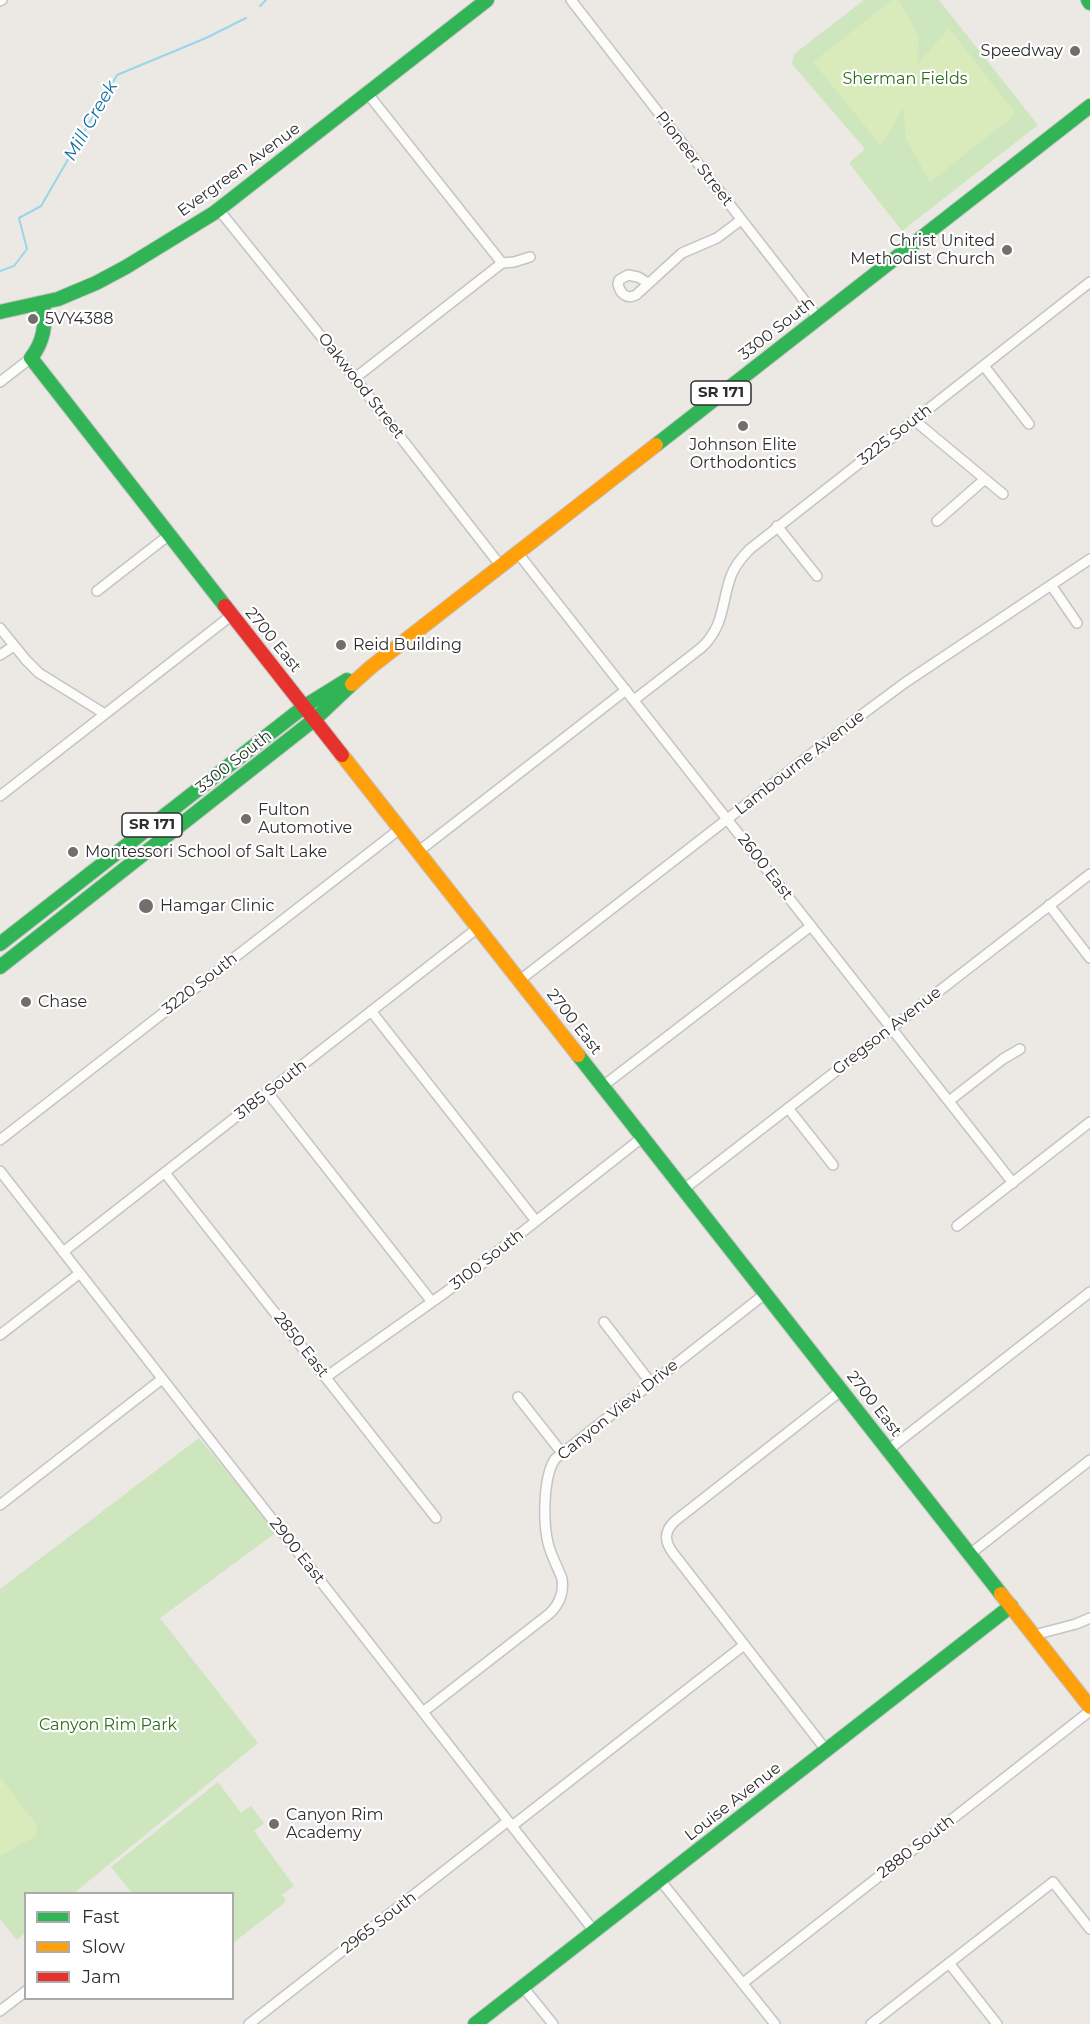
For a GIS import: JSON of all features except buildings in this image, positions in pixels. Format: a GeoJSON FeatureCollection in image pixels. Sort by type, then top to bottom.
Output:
{"type":"FeatureCollection","features":[{"type":"Feature","properties":{"kind":"street","name":"Evergreen Avenue"},"geometry":{"type":"LineString","coordinates":[[43,303],[111,275],[219,210],[487,0]]}},
{"type":"Feature","properties":{"kind":"street","name":"Pioneer Street"},"geometry":{"type":"LineString","coordinates":[[571,0],[818,318]]}},
{"type":"Feature","properties":{"kind":"street"},"geometry":{"type":"LineString","coordinates":[[368,93],[502,263]]}},
{"type":"Feature","properties":{"kind":"street","name":"3300 South"},"geometry":{"type":"LineString","coordinates":[[0,967],[315,719],[370,667],[1090,106]]}},
{"type":"Feature","properties":{"kind":"street","name":"Oakwood Street"},"geometry":{"type":"LineString","coordinates":[[219,210],[355,378],[500,566]]}},
{"type":"Feature","properties":{"kind":"street"},"geometry":{"type":"LineString","coordinates":[[648,283],[682,253],[717,238],[741,220]]}},
{"type":"Feature","properties":{"kind":"street"},"geometry":{"type":"LineString","coordinates":[[355,378],[502,263],[514,262],[530,256]]}},
{"type":"Feature","properties":{"kind":"street","name":"3225 South"},"geometry":{"type":"LineString","coordinates":[[634,700],[706,643],[715,632],[725,605],[731,577],[738,562],[750,549],[1090,282]]}},
{"type":"Feature","properties":{"kind":"street"},"geometry":{"type":"LineString","coordinates":[[0,312],[43,303],[45,330],[38,350],[0,382]]}},
{"type":"Feature","properties":{"kind":"street","name":"2700 East"},"geometry":{"type":"LineString","coordinates":[[31,358],[1090,1709]]}},
{"type":"Feature","properties":{"kind":"street"},"geometry":{"type":"LineString","coordinates":[[984,366],[1029,424]]}},
{"type":"Feature","properties":{"kind":"street"},"geometry":{"type":"LineString","coordinates":[[914,420],[1003,494]]}},
{"type":"Feature","properties":{"kind":"street"},"geometry":{"type":"LineString","coordinates":[[937,521],[985,479]]}},
{"type":"Feature","properties":{"kind":"street"},"geometry":{"type":"LineString","coordinates":[[777,526],[816,576]]}},
{"type":"Feature","properties":{"kind":"street"},"geometry":{"type":"LineString","coordinates":[[97,591],[169,535]]}},
{"type":"Feature","properties":{"kind":"street","name":"2600 East"},"geometry":{"type":"LineString","coordinates":[[517,552],[1013,1183]]}},
{"type":"Feature","properties":{"kind":"street","name":"Lambourne Avenue"},"geometry":{"type":"LineString","coordinates":[[520,980],[860,716],[906,682],[1090,558]]}},
{"type":"Feature","properties":{"kind":"street"},"geometry":{"type":"LineString","coordinates":[[1051,585],[1077,622]]}},
{"type":"Feature","properties":{"kind":"street"},"geometry":{"type":"LineString","coordinates":[[0,796],[232,615]]}},
{"type":"Feature","properties":{"kind":"street"},"geometry":{"type":"LineString","coordinates":[[0,628],[39,674],[105,714]]}},
{"type":"Feature","properties":{"kind":"street"},"geometry":{"type":"LineString","coordinates":[[0,656],[14,646]]}},
{"type":"Feature","properties":{"kind":"street","name":"3300 South"},"geometry":{"type":"LineString","coordinates":[[0,944],[305,706],[370,667]]}},
{"type":"Feature","properties":{"kind":"street"},"geometry":{"type":"LineString","coordinates":[[419,851],[626,690]]}},
{"type":"Feature","properties":{"kind":"street","name":"3220 South"},"geometry":{"type":"LineString","coordinates":[[0,1140],[401,828]]}},
{"type":"Feature","properties":{"kind":"street","name":"Gregson Avenue"},"geometry":{"type":"LineString","coordinates":[[684,1189],[1090,874]]}},
{"type":"Feature","properties":{"kind":"street"},"geometry":{"type":"LineString","coordinates":[[1049,905],[1090,957]]}},
{"type":"Feature","properties":{"kind":"street"},"geometry":{"type":"LineString","coordinates":[[603,1086],[811,926]]}},
{"type":"Feature","properties":{"kind":"street","name":"3185 South"},"geometry":{"type":"LineString","coordinates":[[63,1252],[478,927]]}},
{"type":"Feature","properties":{"kind":"street"},"geometry":{"type":"LineString","coordinates":[[371,1011],[536,1221]]}},
{"type":"Feature","properties":{"kind":"street"},"geometry":{"type":"LineString","coordinates":[[949,1101],[1003,1059],[1020,1049]]}},
{"type":"Feature","properties":{"kind":"street"},"geometry":{"type":"LineString","coordinates":[[268,1092],[432,1302]]}},
{"type":"Feature","properties":{"kind":"street"},"geometry":{"type":"LineString","coordinates":[[788,1108],[834,1165]]}},
{"type":"Feature","properties":{"kind":"street"},"geometry":{"type":"LineString","coordinates":[[957,1226],[1090,1122]]}},
{"type":"Feature","properties":{"kind":"street","name":"3100 South"},"geometry":{"type":"LineString","coordinates":[[326,1377],[432,1302],[643,1137]]}},
{"type":"Feature","properties":{"kind":"street","name":"2900 East"},"geometry":{"type":"LineString","coordinates":[[0,1172],[594,1931]]}},
{"type":"Feature","properties":{"kind":"street","name":"2850 East"},"geometry":{"type":"LineString","coordinates":[[165,1173],[436,1518]]}},
{"type":"Feature","properties":{"kind":"street"},"geometry":{"type":"LineString","coordinates":[[0,1335],[80,1273]]}},
{"type":"Feature","properties":{"kind":"street"},"geometry":{"type":"LineString","coordinates":[[888,1450],[1090,1292]]}},
{"type":"Feature","properties":{"kind":"street","name":"Canyon View Drive"},"geometry":{"type":"LineString","coordinates":[[423,1713],[549,1614],[558,1604],[563,1586],[547,1540],[545,1492],[549,1469],[555,1459],[766,1293]]}},
{"type":"Feature","properties":{"kind":"street"},"geometry":{"type":"LineString","coordinates":[[604,1322],[651,1383]]}},
{"type":"Feature","properties":{"kind":"street"},"geometry":{"type":"LineString","coordinates":[[0,1505],[162,1378]]}},
{"type":"Feature","properties":{"kind":"street"},"geometry":{"type":"LineString","coordinates":[[826,1750],[673,1553],[667,1544],[666,1536],[669,1527],[675,1521],[842,1390]]}},
{"type":"Feature","properties":{"kind":"street"},"geometry":{"type":"LineString","coordinates":[[518,1397],[562,1453]]}},
{"type":"Feature","properties":{"kind":"street"},"geometry":{"type":"LineString","coordinates":[[970,1554],[1090,1460]]}},
{"type":"Feature","properties":{"kind":"street","name":"Louise Avenue"},"geometry":{"type":"LineString","coordinates":[[475,2024],[1011,1606]]}},
{"type":"Feature","properties":{"kind":"street"},"geometry":{"type":"LineString","coordinates":[[1034,1635],[1090,1618]]}},
{"type":"Feature","properties":{"kind":"street","name":"2965 South"},"geometry":{"type":"LineString","coordinates":[[249,2024],[744,1645]]}},
{"type":"Feature","properties":{"kind":"street","name":"2880 South"},"geometry":{"type":"LineString","coordinates":[[743,1983],[1090,1709]]}},
{"type":"Feature","properties":{"kind":"street"},"geometry":{"type":"LineString","coordinates":[[660,1880],[775,2024]]}},
{"type":"Feature","properties":{"kind":"street"},"geometry":{"type":"LineString","coordinates":[[871,2024],[1053,1882],[1090,1929]]}},
{"type":"Feature","properties":{"kind":"street"},"geometry":{"type":"LineString","coordinates":[[949,1963],[997,2024]]}},
{"type":"Feature","properties":{"kind":"street"},"geometry":{"type":"LineString","coordinates":[[523,1986],[553,2024]]}},
{"type":"Feature","properties":{"kind":"street"},"geometry":{"type":"LineString","coordinates":[[0,2011],[24,1993]]}},
{"type":"Feature","properties":{"kind":"green space","name":"Sherman Fields"},"geometry":{"type":"Polygon","coordinates":[[[864,0],[939,0],[1038,125],[902,231],[849,163],[865,149],[792,64],[794,54],[864,0]]]}},
{"type":"Feature","properties":{"kind":"green space"},"geometry":{"type":"Polygon","coordinates":[[[892,0],[899,0],[919,37],[917,65],[949,28],[1016,114],[930,182],[906,139],[903,108],[881,146],[813,62],[892,0]]]}},
{"type":"Feature","properties":{"kind":"green space","name":"Canyon Rim Park"},"geometry":{"type":"Polygon","coordinates":[[[199,1438],[277,1532],[160,1618],[258,1743],[75,1892],[24,1892],[24,1934],[17,1940],[0,1919],[0,1589],[199,1438]]]}},
{"type":"Feature","properties":{"kind":"green space"},"geometry":{"type":"Polygon","coordinates":[[[0,1777],[37,1825],[36,1836],[0,1856],[0,1777]]]}},
{"type":"Feature","properties":{"kind":"green space"},"geometry":{"type":"Polygon","coordinates":[[[218,1782],[241,1813],[251,1806],[264,1823],[254,1831],[294,1886],[282,1895],[286,1900],[283,1904],[234,1942],[234,1892],[131,1892],[111,1867],[218,1782]]]}},
{"type":"Feature","properties":{"kind":"waterway","name":"Mill Creek"},"geometry":{"type":"LineString","coordinates":[[260,6],[266,0]]}},
{"type":"Feature","properties":{"kind":"waterway","name":"Mill Creek"},"geometry":{"type":"LineString","coordinates":[[0,271],[14,266],[27,249],[19,218],[41,206],[117,75],[206,38],[246,18]]}},
{"type":"Feature","properties":{"kind":"traffic: fast"},"geometry":{"type":"LineString","coordinates":[[0,312],[58,299],[96,283],[214,213],[487,0]]}},
{"type":"Feature","properties":{"kind":"traffic: fast"},"geometry":{"type":"LineString","coordinates":[[656,445],[1090,106]]}},
{"type":"Feature","properties":{"kind":"traffic: fast"},"geometry":{"type":"LineString","coordinates":[[43,304],[43,332],[39,345],[31,358],[225,606]]}},
{"type":"Feature","properties":{"kind":"traffic: fast"},"geometry":{"type":"LineString","coordinates":[[0,944],[305,706],[347,680]]}},
{"type":"Feature","properties":{"kind":"traffic: fast"},"geometry":{"type":"LineString","coordinates":[[0,967],[315,719],[352,684]]}},
{"type":"Feature","properties":{"kind":"traffic: fast"},"geometry":{"type":"LineString","coordinates":[[578,1055],[1001,1594]]}},
{"type":"Feature","properties":{"kind":"traffic: fast"},"geometry":{"type":"LineString","coordinates":[[475,2024],[1011,1606]]}},
{"type":"Feature","properties":{"kind":"traffic: slow"},"geometry":{"type":"LineString","coordinates":[[352,684],[656,445]]}},
{"type":"Feature","properties":{"kind":"traffic: slow"},"geometry":{"type":"LineString","coordinates":[[342,755],[578,1055]]}},
{"type":"Feature","properties":{"kind":"traffic: slow"},"geometry":{"type":"LineString","coordinates":[[1001,1594],[1090,1707]]}},
{"type":"Feature","properties":{"kind":"traffic: jam"},"geometry":{"type":"LineString","coordinates":[[225,606],[342,755]]}},
{"type":"Feature","properties":{"kind":"place","name":"Speedway"},"geometry":{"type":"Point","coordinates":[1075,51]}},
{"type":"Feature","properties":{"kind":"place","name":"Christ United Methodist Church"},"geometry":{"type":"Point","coordinates":[1007,250]}},
{"type":"Feature","properties":{"kind":"place","name":"5VY4388"},"geometry":{"type":"Point","coordinates":[33,319]}},
{"type":"Feature","properties":{"kind":"place","name":"Johnson Elite Orthodontics"},"geometry":{"type":"Point","coordinates":[743,426]}},
{"type":"Feature","properties":{"kind":"place","name":"Reid Building"},"geometry":{"type":"Point","coordinates":[341,645]}},
{"type":"Feature","properties":{"kind":"place","name":"Fulton Automotive"},"geometry":{"type":"Point","coordinates":[246,819]}},
{"type":"Feature","properties":{"kind":"place","name":"Montessori School of Salt Lake"},"geometry":{"type":"Point","coordinates":[73,852]}},
{"type":"Feature","properties":{"kind":"place","name":"Hamgar Clinic"},"geometry":{"type":"Point","coordinates":[146,906]}},
{"type":"Feature","properties":{"kind":"place","name":"Chase"},"geometry":{"type":"Point","coordinates":[26,1002]}},
{"type":"Feature","properties":{"kind":"place","name":"Canyon Rim Academy"},"geometry":{"type":"Point","coordinates":[274,1824]}}]}
